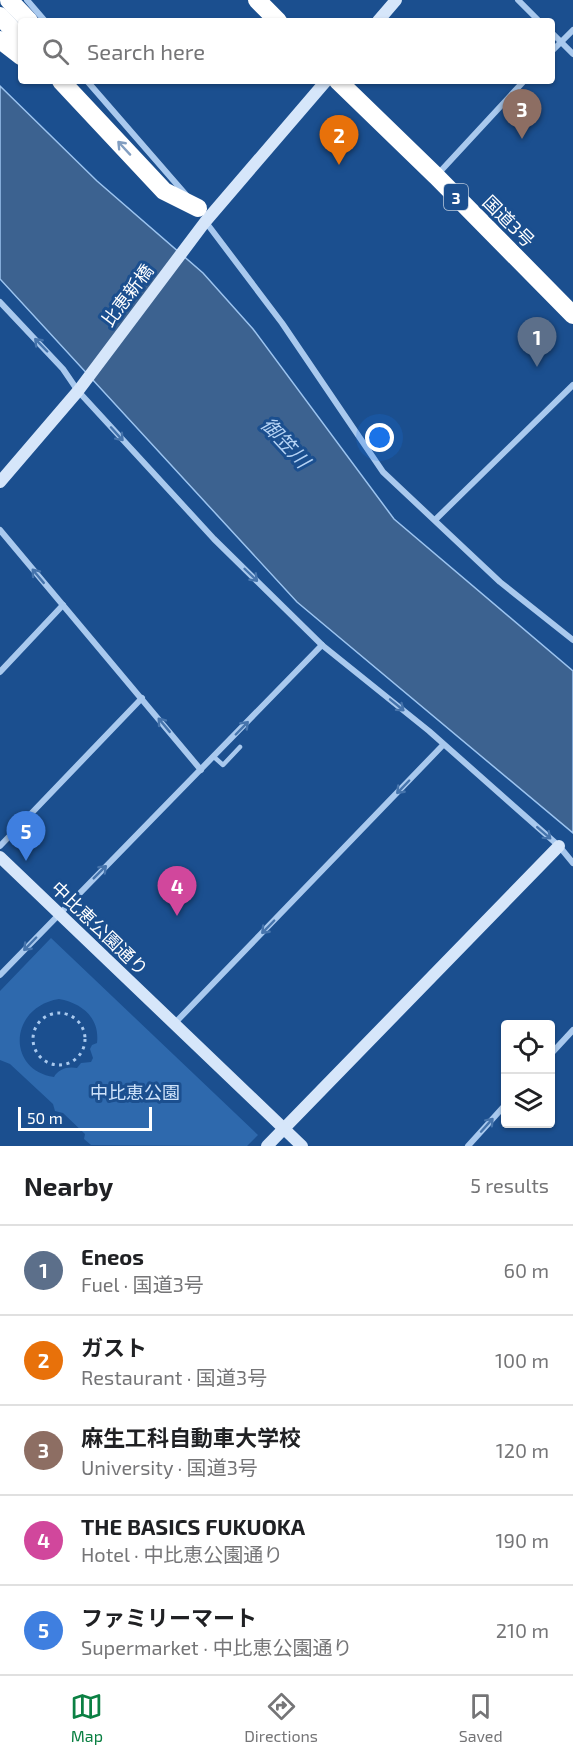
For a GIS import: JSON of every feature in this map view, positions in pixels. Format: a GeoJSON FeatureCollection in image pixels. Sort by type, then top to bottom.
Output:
{"type":"FeatureCollection","features":[{"type":"Feature","properties":{"kind":"highway"},"geometry":{"type":"LineString","coordinates":[[9,0],[26,18]]}},
{"type":"Feature","properties":{"kind":"highway"},"geometry":{"type":"LineString","coordinates":[[257,0],[275,18]]}},
{"type":"Feature","properties":{"kind":"highway"},"geometry":{"type":"LineString","coordinates":[[0,16],[18,36]]}},
{"type":"Feature","properties":{"kind":"highway"},"geometry":{"type":"LineString","coordinates":[[0,39],[18,54]]}},
{"type":"Feature","properties":{"kind":"highway"},"geometry":{"type":"LineString","coordinates":[[63,84],[164,191],[202,215]]}},
{"type":"Feature","properties":{"kind":"highway","name":"国道3号"},"geometry":{"type":"LineString","coordinates":[[341,84],[573,315]]}},
{"type":"Feature","properties":{"kind":"street"},"geometry":{"type":"LineString","coordinates":[[27,0],[42,18]]}},
{"type":"Feature","properties":{"kind":"street"},"geometry":{"type":"LineString","coordinates":[[381,18],[396,0]]}},
{"type":"Feature","properties":{"kind":"street"},"geometry":{"type":"LineString","coordinates":[[518,0],[536,18]]}},
{"type":"Feature","properties":{"kind":"street"},"geometry":{"type":"LineString","coordinates":[[555,48],[573,30]]}},
{"type":"Feature","properties":{"kind":"street"},"geometry":{"type":"LineString","coordinates":[[555,36],[573,54]]}},
{"type":"Feature","properties":{"kind":"street"},"geometry":{"type":"LineString","coordinates":[[90,84],[202,215],[282,323],[383,472],[500,582],[573,640]]}},
{"type":"Feature","properties":{"kind":"street","name":"比恵新橋"},"geometry":{"type":"LineString","coordinates":[[0,482],[78,391],[202,215],[323,84]]}},
{"type":"Feature","properties":{"kind":"street"},"geometry":{"type":"LineString","coordinates":[[436,176],[521,84]]}},
{"type":"Feature","properties":{"kind":"street"},"geometry":{"type":"LineString","coordinates":[[0,302],[63,369],[78,391],[214,539],[322,645],[443,745],[559,846],[573,863]]}},
{"type":"Feature","properties":{"kind":"street"},"geometry":{"type":"LineString","coordinates":[[435,520],[573,385]]}},
{"type":"Feature","properties":{"kind":"street"},"geometry":{"type":"LineString","coordinates":[[0,530],[201,770]]}},
{"type":"Feature","properties":{"kind":"street"},"geometry":{"type":"LineString","coordinates":[[0,672],[63,605]]}},
{"type":"Feature","properties":{"kind":"street"},"geometry":{"type":"LineString","coordinates":[[0,975],[322,645]]}},
{"type":"Feature","properties":{"kind":"street"},"geometry":{"type":"LineString","coordinates":[[0,846],[142,698]]}},
{"type":"Feature","properties":{"kind":"street"},"geometry":{"type":"LineString","coordinates":[[174,1024],[443,745]]}},
{"type":"Feature","properties":{"kind":"street"},"geometry":{"type":"LineString","coordinates":[[267,1146],[559,846]]}},
{"type":"Feature","properties":{"kind":"street","name":"中比恵公園通り"},"geometry":{"type":"LineString","coordinates":[[0,857],[302,1146]]}},
{"type":"Feature","properties":{"kind":"street"},"geometry":{"type":"LineString","coordinates":[[555,1050],[573,1030]]}},
{"type":"Feature","properties":{"kind":"street"},"geometry":{"type":"LineString","coordinates":[[468,1146],[501,1110]]}},
{"type":"Feature","properties":{"kind":"lane"},"geometry":{"type":"LineString","coordinates":[[214,756],[223,765],[240,747]]}},
{"type":"Feature","properties":{"kind":"path"},"geometry":{"type":"LineString","coordinates":[[51,1014],[67,1014],[80,1024],[84,1031],[83,1047],[74,1060],[59,1065],[44,1060],[38,1054],[33,1039],[38,1024],[44,1018],[51,1014]]}},
{"type":"Feature","properties":{"kind":"green space","name":"中比恵公園"},"geometry":{"type":"Polygon","coordinates":[[[51,938],[258,1135],[247,1146],[91,1145],[84,1139],[85,1134],[63,1113],[55,1111],[53,1104],[10,1064],[0,1060],[0,991],[51,938]],[[59,999],[42,1004],[30,1014],[23,1025],[20,1038],[21,1051],[28,1063],[38,1072],[54,1077],[64,1069],[77,1068],[81,1063],[91,1062],[93,1058],[90,1049],[97,1043],[96,1026],[88,1013],[59,999]]]}},
{"type":"Feature","properties":{"kind":"water","name":"御笠川"},"geometry":{"type":"Polygon","coordinates":[[[0,86],[97,181],[203,273],[253,329],[394,519],[573,671],[573,833],[297,602],[0,279],[0,86]]]}},
{"type":"Feature","properties":{"kind":"place","name":"麻生工科自動車大学校"},"geometry":{"type":"Point","coordinates":[522,139]}},
{"type":"Feature","properties":{"kind":"place","name":"ガスト"},"geometry":{"type":"Point","coordinates":[339,165]}},
{"type":"Feature","properties":{"kind":"place","name":"Eneos"},"geometry":{"type":"Point","coordinates":[537,367]}},
{"type":"Feature","properties":{"kind":"place","name":"ファミリーマート"},"geometry":{"type":"Point","coordinates":[26,861]}},
{"type":"Feature","properties":{"kind":"place","name":"THE BASICS FUKUOKA"},"geometry":{"type":"Point","coordinates":[177,916]}}]}
